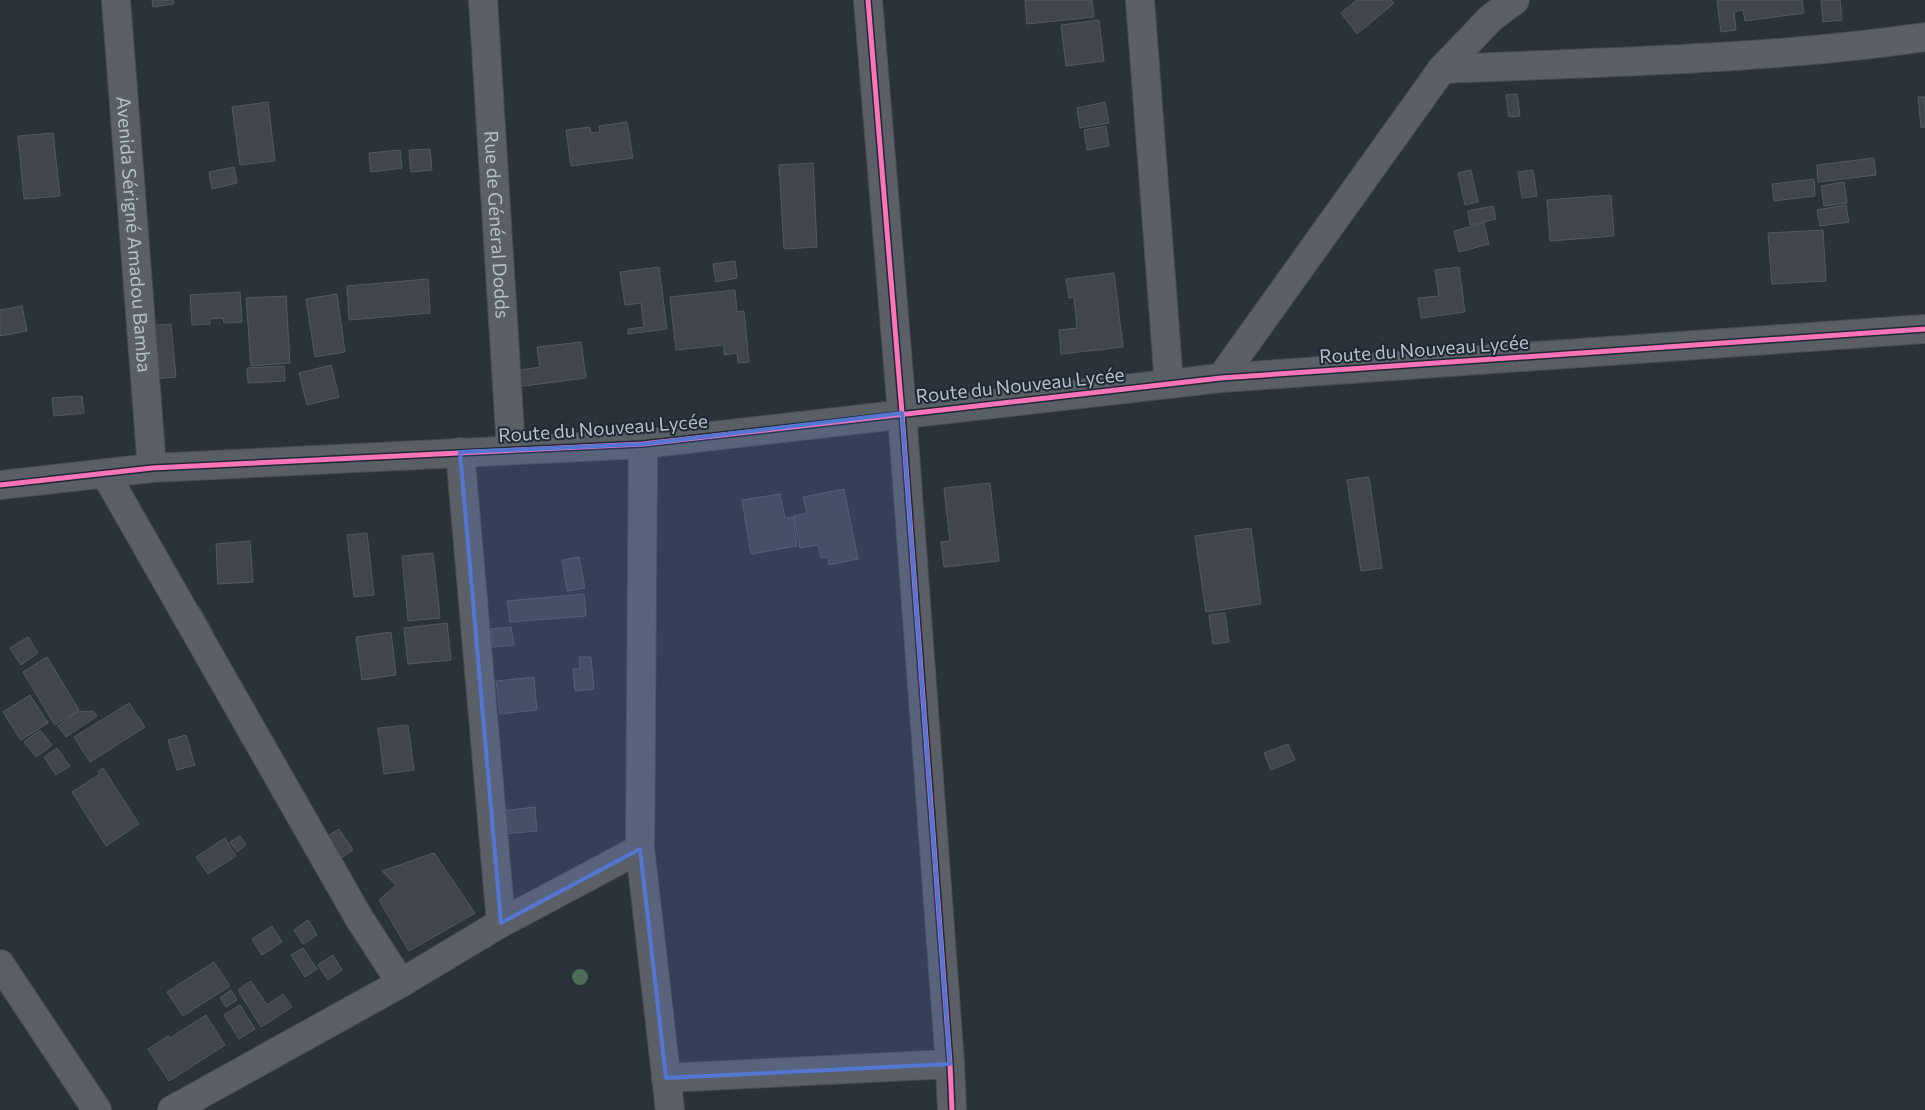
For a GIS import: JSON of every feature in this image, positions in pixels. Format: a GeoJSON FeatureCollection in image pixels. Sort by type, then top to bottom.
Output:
{"type":"FeatureCollection","features":[{"type":"Feature","properties":{"kind":"street","name":"Avenida Sérigné Amadou Bamba"},"geometry":{"type":"LineString","coordinates":[[116,0],[152,468]]}},
{"type":"Feature","properties":{"kind":"street","name":"Rue de Général Dodds"},"geometry":{"type":"LineString","coordinates":[[484,0],[511,449]]}},
{"type":"Feature","properties":{"kind":"street"},"geometry":{"type":"LineString","coordinates":[[868,0],[902,413],[952,1110]]}},
{"type":"Feature","properties":{"kind":"street"},"geometry":{"type":"LineString","coordinates":[[1140,0],[1169,384]]}},
{"type":"Feature","properties":{"kind":"street"},"geometry":{"type":"LineString","coordinates":[[1220,378],[1442,69],[1490,9],[1515,0]]}},
{"type":"Feature","properties":{"kind":"street"},"geometry":{"type":"LineString","coordinates":[[1442,69],[1758,55],[1852,47],[1925,37]]}},
{"type":"Feature","properties":{"kind":"street","name":"Route du Nouveau Lycée"},"geometry":{"type":"LineString","coordinates":[[0,485],[152,468],[643,444],[1220,378],[1925,329]]}},
{"type":"Feature","properties":{"kind":"street"},"geometry":{"type":"LineString","coordinates":[[643,444],[640,849],[670,1110]]}},
{"type":"Feature","properties":{"kind":"street"},"geometry":{"type":"LineString","coordinates":[[460,452],[501,923]]}},
{"type":"Feature","properties":{"kind":"street"},"geometry":{"type":"LineString","coordinates":[[105,472],[359,918],[401,983]]}},
{"type":"Feature","properties":{"kind":"street"},"geometry":{"type":"LineString","coordinates":[[172,1110],[401,983],[501,923],[640,849]]}},
{"type":"Feature","properties":{"kind":"street"},"geometry":{"type":"LineString","coordinates":[[0,964],[93,1109]]}},
{"type":"Feature","properties":{"kind":"street"},"geometry":{"type":"LineString","coordinates":[[666,1078],[950,1064]]}},
{"type":"Feature","properties":{"kind":"highlighted area"},"geometry":{"type":"Polygon","coordinates":[[[902,413],[950,1064],[666,1078],[640,849],[501,923],[460,452],[643,444],[902,413]]]}},
{"type":"Feature","properties":{"kind":"building"},"geometry":{"type":"Polygon","coordinates":[[[152,0],[173,0],[174,4],[153,7],[152,0]]]}},
{"type":"Feature","properties":{"kind":"building"},"geometry":{"type":"Polygon","coordinates":[[[1025,0],[1092,0],[1094,17],[1027,24],[1025,0]]]}},
{"type":"Feature","properties":{"kind":"building"},"geometry":{"type":"Polygon","coordinates":[[[1357,0],[1391,0],[1394,3],[1357,34],[1341,13],[1357,0]]]}},
{"type":"Feature","properties":{"kind":"building"},"geometry":{"type":"Polygon","coordinates":[[[1717,0],[1802,0],[1804,13],[1745,21],[1743,10],[1734,12],[1736,30],[1721,32],[1717,0]]]}},
{"type":"Feature","properties":{"kind":"building"},"geometry":{"type":"Polygon","coordinates":[[[1821,0],[1840,0],[1842,20],[1823,22],[1821,0]]]}},
{"type":"Feature","properties":{"kind":"building"},"geometry":{"type":"Polygon","coordinates":[[[1099,20],[1104,61],[1066,66],[1061,25],[1099,20]]]}},
{"type":"Feature","properties":{"kind":"building"},"geometry":{"type":"Polygon","coordinates":[[[1517,94],[1520,116],[1509,117],[1506,95],[1517,94]]]}},
{"type":"Feature","properties":{"kind":"building"},"geometry":{"type":"Polygon","coordinates":[[[1918,97],[1925,97],[1925,127],[1921,128],[1918,97]]]}},
{"type":"Feature","properties":{"kind":"building"},"geometry":{"type":"Polygon","coordinates":[[[268,102],[275,161],[240,165],[232,107],[268,102]]]}},
{"type":"Feature","properties":{"kind":"building"},"geometry":{"type":"Polygon","coordinates":[[[1105,102],[1109,123],[1080,128],[1077,108],[1105,102]]]}},
{"type":"Feature","properties":{"kind":"building"},"geometry":{"type":"Polygon","coordinates":[[[627,122],[633,158],[571,166],[566,130],[590,127],[591,133],[600,132],[599,126],[627,122]]]}},
{"type":"Feature","properties":{"kind":"building"},"geometry":{"type":"Polygon","coordinates":[[[1106,126],[1109,146],[1087,150],[1084,130],[1106,126]]]}},
{"type":"Feature","properties":{"kind":"building"},"geometry":{"type":"Polygon","coordinates":[[[53,133],[60,196],[24,199],[18,136],[53,133]]]}},
{"type":"Feature","properties":{"kind":"building"},"geometry":{"type":"Polygon","coordinates":[[[430,149],[432,170],[411,172],[409,150],[430,149]]]}},
{"type":"Feature","properties":{"kind":"building"},"geometry":{"type":"Polygon","coordinates":[[[400,150],[402,168],[371,172],[369,153],[400,150]]]}},
{"type":"Feature","properties":{"kind":"building"},"geometry":{"type":"Polygon","coordinates":[[[1874,158],[1876,175],[1818,182],[1817,165],[1874,158]]]}},
{"type":"Feature","properties":{"kind":"building"},"geometry":{"type":"Polygon","coordinates":[[[813,163],[817,247],[784,249],[779,165],[813,163]]]}},
{"type":"Feature","properties":{"kind":"building"},"geometry":{"type":"Polygon","coordinates":[[[234,167],[237,183],[212,189],[209,172],[234,167]]]}},
{"type":"Feature","properties":{"kind":"building"},"geometry":{"type":"Polygon","coordinates":[[[1471,170],[1478,202],[1465,205],[1458,173],[1471,170]]]}},
{"type":"Feature","properties":{"kind":"building"},"geometry":{"type":"Polygon","coordinates":[[[1533,170],[1537,196],[1522,198],[1518,172],[1533,170]]]}},
{"type":"Feature","properties":{"kind":"building"},"geometry":{"type":"Polygon","coordinates":[[[1814,179],[1815,196],[1774,201],[1772,184],[1814,179]]]}},
{"type":"Feature","properties":{"kind":"building"},"geometry":{"type":"Polygon","coordinates":[[[1844,182],[1847,203],[1824,206],[1821,186],[1844,182]]]}},
{"type":"Feature","properties":{"kind":"building"},"geometry":{"type":"Polygon","coordinates":[[[1611,195],[1614,236],[1550,241],[1547,200],[1611,195]]]}},
{"type":"Feature","properties":{"kind":"building"},"geometry":{"type":"Polygon","coordinates":[[[1846,205],[1849,222],[1820,226],[1817,210],[1846,205]]]}},
{"type":"Feature","properties":{"kind":"building"},"geometry":{"type":"Polygon","coordinates":[[[1493,206],[1496,219],[1470,225],[1468,211],[1493,206]]]}},
{"type":"Feature","properties":{"kind":"building"},"geometry":{"type":"Polygon","coordinates":[[[1484,223],[1489,244],[1459,252],[1454,231],[1484,223]]]}},
{"type":"Feature","properties":{"kind":"building"},"geometry":{"type":"Polygon","coordinates":[[[1823,230],[1826,281],[1772,284],[1768,233],[1823,230]]]}},
{"type":"Feature","properties":{"kind":"building"},"geometry":{"type":"Polygon","coordinates":[[[735,261],[737,278],[716,282],[713,264],[735,261]]]}},
{"type":"Feature","properties":{"kind":"building"},"geometry":{"type":"Polygon","coordinates":[[[659,267],[667,329],[628,334],[628,329],[644,327],[641,303],[625,305],[620,272],[659,267]]]}},
{"type":"Feature","properties":{"kind":"building"},"geometry":{"type":"Polygon","coordinates":[[[1459,267],[1465,312],[1421,318],[1418,298],[1439,296],[1435,270],[1459,267]]]}},
{"type":"Feature","properties":{"kind":"building"},"geometry":{"type":"Polygon","coordinates":[[[1114,273],[1123,347],[1061,354],[1059,330],[1077,328],[1074,297],[1069,298],[1066,279],[1114,273]]]}},
{"type":"Feature","properties":{"kind":"building"},"geometry":{"type":"Polygon","coordinates":[[[428,279],[430,313],[349,320],[347,286],[428,279]]]}},
{"type":"Feature","properties":{"kind":"building"},"geometry":{"type":"Polygon","coordinates":[[[735,290],[737,312],[744,311],[749,362],[738,363],[737,353],[724,355],[724,345],[676,350],[670,297],[735,290]]]}},
{"type":"Feature","properties":{"kind":"building"},"geometry":{"type":"Polygon","coordinates":[[[240,292],[242,322],[224,323],[223,318],[210,319],[210,324],[192,325],[190,295],[240,292]]]}},
{"type":"Feature","properties":{"kind":"building"},"geometry":{"type":"Polygon","coordinates":[[[337,294],[345,352],[315,357],[306,299],[337,294]]]}},
{"type":"Feature","properties":{"kind":"building"},"geometry":{"type":"Polygon","coordinates":[[[286,296],[290,363],[251,366],[246,298],[286,296]]]}},
{"type":"Feature","properties":{"kind":"building"},"geometry":{"type":"Polygon","coordinates":[[[22,306],[27,331],[0,336],[0,310],[22,306]]]}},
{"type":"Feature","properties":{"kind":"building"},"geometry":{"type":"Polygon","coordinates":[[[171,324],[176,377],[153,379],[147,326],[171,324]]]}},
{"type":"Feature","properties":{"kind":"building"},"geometry":{"type":"Polygon","coordinates":[[[581,342],[586,378],[516,387],[514,371],[540,367],[537,347],[581,342]]]}},
{"type":"Feature","properties":{"kind":"building"},"geometry":{"type":"Polygon","coordinates":[[[331,365],[339,397],[307,405],[299,373],[331,365]]]}},
{"type":"Feature","properties":{"kind":"building"},"geometry":{"type":"Polygon","coordinates":[[[284,366],[285,381],[248,383],[247,368],[284,366]]]}},
{"type":"Feature","properties":{"kind":"building"},"geometry":{"type":"Polygon","coordinates":[[[82,396],[84,413],[54,416],[52,398],[82,396]]]}},
{"type":"Feature","properties":{"kind":"building"},"geometry":{"type":"Polygon","coordinates":[[[1369,477],[1382,568],[1361,571],[1347,480],[1369,477]]]}},
{"type":"Feature","properties":{"kind":"building"},"geometry":{"type":"Polygon","coordinates":[[[990,483],[999,561],[944,567],[941,542],[950,541],[944,488],[990,483]]]}},
{"type":"Feature","properties":{"kind":"building"},"geometry":{"type":"Polygon","coordinates":[[[844,489],[858,559],[829,565],[828,557],[821,558],[818,545],[800,548],[794,516],[807,513],[803,497],[844,489]]]}},
{"type":"Feature","properties":{"kind":"building"},"geometry":{"type":"Polygon","coordinates":[[[780,494],[785,518],[793,517],[797,546],[751,554],[742,500],[780,494]]]}},
{"type":"Feature","properties":{"kind":"building"},"geometry":{"type":"Polygon","coordinates":[[[1251,528],[1261,604],[1206,612],[1195,536],[1251,528]]]}},
{"type":"Feature","properties":{"kind":"building"},"geometry":{"type":"Polygon","coordinates":[[[367,533],[374,595],[354,597],[347,535],[367,533]]]}},
{"type":"Feature","properties":{"kind":"building"},"geometry":{"type":"Polygon","coordinates":[[[250,541],[253,582],[218,584],[216,544],[250,541]]]}},
{"type":"Feature","properties":{"kind":"building"},"geometry":{"type":"Polygon","coordinates":[[[433,553],[440,618],[408,621],[402,556],[433,553]]]}},
{"type":"Feature","properties":{"kind":"building"},"geometry":{"type":"Polygon","coordinates":[[[579,557],[585,588],[567,591],[562,560],[579,557]]]}},
{"type":"Feature","properties":{"kind":"building"},"geometry":{"type":"Polygon","coordinates":[[[584,594],[586,616],[510,622],[507,601],[584,594]]]}},
{"type":"Feature","properties":{"kind":"building"},"geometry":{"type":"Polygon","coordinates":[[[199,607],[213,632],[203,637],[189,613],[199,607]]]}},
{"type":"Feature","properties":{"kind":"building"},"geometry":{"type":"Polygon","coordinates":[[[1225,613],[1229,642],[1213,644],[1209,615],[1225,613]]]}},
{"type":"Feature","properties":{"kind":"building"},"geometry":{"type":"Polygon","coordinates":[[[447,623],[451,660],[408,664],[404,628],[447,623]]]}},
{"type":"Feature","properties":{"kind":"building"},"geometry":{"type":"Polygon","coordinates":[[[511,627],[514,645],[493,647],[491,629],[511,627]]]}},
{"type":"Feature","properties":{"kind":"building"},"geometry":{"type":"Polygon","coordinates":[[[391,632],[396,675],[362,680],[356,637],[391,632]]]}},
{"type":"Feature","properties":{"kind":"building"},"geometry":{"type":"Polygon","coordinates":[[[28,637],[38,653],[21,665],[10,648],[28,637]]]}},
{"type":"Feature","properties":{"kind":"building"},"geometry":{"type":"Polygon","coordinates":[[[47,657],[79,710],[55,725],[23,672],[47,657]]]}},
{"type":"Feature","properties":{"kind":"building"},"geometry":{"type":"Polygon","coordinates":[[[579,657],[591,657],[594,689],[575,691],[573,669],[580,668],[579,657]]]}},
{"type":"Feature","properties":{"kind":"building"},"geometry":{"type":"Polygon","coordinates":[[[534,677],[537,710],[500,714],[496,681],[534,677]]]}},
{"type":"Feature","properties":{"kind":"building"},"geometry":{"type":"Polygon","coordinates":[[[30,695],[48,723],[21,740],[3,712],[30,695]]]}},
{"type":"Feature","properties":{"kind":"building"},"geometry":{"type":"Polygon","coordinates":[[[129,703],[145,727],[90,762],[74,737],[129,703]]]}},
{"type":"Feature","properties":{"kind":"building"},"geometry":{"type":"Polygon","coordinates":[[[93,711],[97,716],[66,737],[58,726],[77,712],[93,711]]]}},
{"type":"Feature","properties":{"kind":"building"},"geometry":{"type":"Polygon","coordinates":[[[408,725],[414,770],[384,774],[378,728],[408,725]]]}},
{"type":"Feature","properties":{"kind":"building"},"geometry":{"type":"Polygon","coordinates":[[[40,730],[52,745],[36,757],[24,742],[40,730]]]}},
{"type":"Feature","properties":{"kind":"building"},"geometry":{"type":"Polygon","coordinates":[[[186,735],[195,765],[177,770],[168,740],[186,735]]]}},
{"type":"Feature","properties":{"kind":"building"},"geometry":{"type":"Polygon","coordinates":[[[1288,744],[1295,760],[1271,770],[1264,753],[1288,744]]]}},
{"type":"Feature","properties":{"kind":"building"},"geometry":{"type":"Polygon","coordinates":[[[57,748],[70,766],[56,775],[44,757],[57,748]]]}},
{"type":"Feature","properties":{"kind":"building"},"geometry":{"type":"Polygon","coordinates":[[[103,768],[139,824],[106,846],[72,792],[100,774],[98,772],[103,768]]]}},
{"type":"Feature","properties":{"kind":"building"},"geometry":{"type":"Polygon","coordinates":[[[535,807],[537,831],[504,834],[501,811],[535,807]]]}},
{"type":"Feature","properties":{"kind":"building"},"geometry":{"type":"Polygon","coordinates":[[[339,829],[353,850],[338,860],[323,839],[339,829]]]}},
{"type":"Feature","properties":{"kind":"building"},"geometry":{"type":"Polygon","coordinates":[[[240,836],[246,845],[237,852],[230,842],[240,836]]]}},
{"type":"Feature","properties":{"kind":"building"},"geometry":{"type":"Polygon","coordinates":[[[225,838],[236,856],[208,874],[196,857],[225,838]]]}},
{"type":"Feature","properties":{"kind":"building"},"geometry":{"type":"Polygon","coordinates":[[[434,853],[475,913],[409,951],[379,900],[396,885],[382,871],[434,853]]]}},
{"type":"Feature","properties":{"kind":"building"},"geometry":{"type":"Polygon","coordinates":[[[308,920],[317,935],[303,944],[294,930],[308,920]]]}},
{"type":"Feature","properties":{"kind":"building"},"geometry":{"type":"Polygon","coordinates":[[[272,926],[282,942],[262,955],[252,939],[272,926]]]}},
{"type":"Feature","properties":{"kind":"building"},"geometry":{"type":"Polygon","coordinates":[[[303,948],[317,969],[305,977],[291,955],[303,948]]]}},
{"type":"Feature","properties":{"kind":"building"},"geometry":{"type":"Polygon","coordinates":[[[333,955],[342,970],[328,980],[318,965],[333,955]]]}},
{"type":"Feature","properties":{"kind":"building"},"geometry":{"type":"Polygon","coordinates":[[[214,962],[230,986],[183,1016],[167,992],[214,962]]]}},
{"type":"Feature","properties":{"kind":"building"},"geometry":{"type":"Polygon","coordinates":[[[251,981],[267,1005],[283,994],[292,1007],[261,1027],[238,990],[251,981]]]}},
{"type":"Feature","properties":{"kind":"building"},"geometry":{"type":"Polygon","coordinates":[[[231,990],[237,1000],[226,1007],[220,998],[231,990]]]}},
{"type":"Feature","properties":{"kind":"building"},"geometry":{"type":"Polygon","coordinates":[[[240,1005],[255,1029],[239,1039],[224,1015],[240,1005]]]}},
{"type":"Feature","properties":{"kind":"building"},"geometry":{"type":"Polygon","coordinates":[[[206,1015],[225,1045],[169,1081],[148,1049],[168,1036],[170,1038],[206,1015]]]}},
{"type":"Feature","properties":{"kind":"cycle path"},"geometry":{"type":"LineString","coordinates":[[868,0],[902,413],[952,1110]]}},
{"type":"Feature","properties":{"kind":"cycle path"},"geometry":{"type":"LineString","coordinates":[[0,485],[152,468],[643,444],[1221,378],[1925,329]]}}]}
